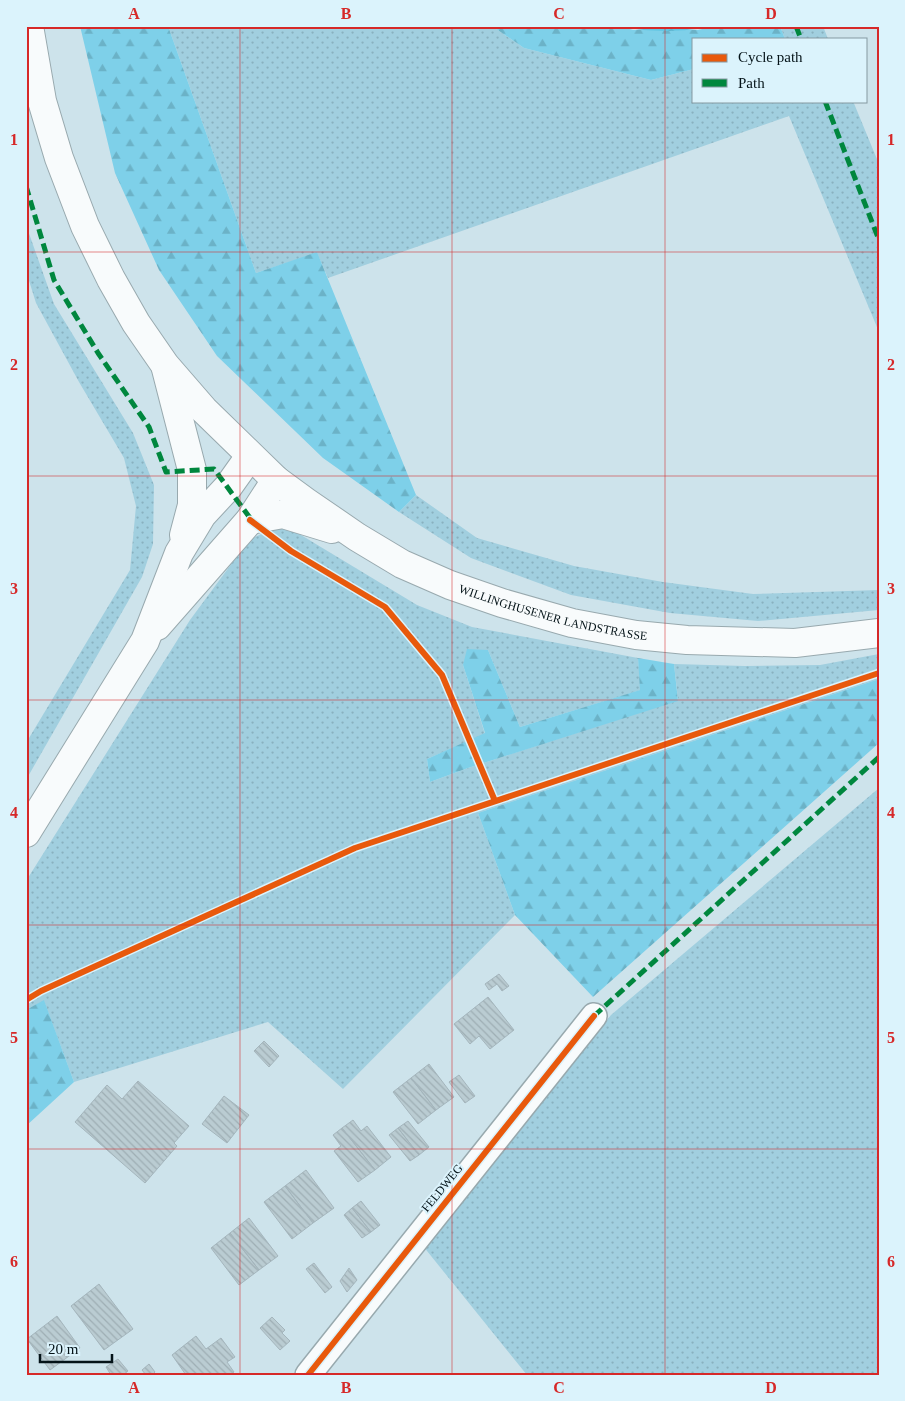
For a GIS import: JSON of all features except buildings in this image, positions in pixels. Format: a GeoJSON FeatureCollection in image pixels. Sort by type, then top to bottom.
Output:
{"type":"FeatureCollection","features":[{"type":"Feature","properties":{"kind":"main road"},"geometry":{"type":"LineString","coordinates":[[29,26],[42,100],[59,158],[85,226],[111,279],[136,323],[165,365],[192,470],[192,505],[179,553],[145,641]]}},
{"type":"Feature","properties":{"kind":"main road","name":"WILLINGHUSENER LANDSTRASSE"},"geometry":{"type":"LineString","coordinates":[[165,365],[204,410],[263,468],[357,537],[402,564],[467,591],[572,623],[636,635],[687,640],[795,642],[879,633]]}},
{"type":"Feature","properties":{"kind":"main road"},"geometry":{"type":"LineString","coordinates":[[179,553],[202,515],[228,486],[263,468]]}},
{"type":"Feature","properties":{"kind":"main road"},"geometry":{"type":"LineString","coordinates":[[26,833],[57,786],[145,641],[250,520],[263,468]]}},
{"type":"Feature","properties":{"kind":"main road"},"geometry":{"type":"LineString","coordinates":[[250,520],[283,514],[357,537]]}},
{"type":"Feature","properties":{"kind":"street","name":"FELDWEG"},"geometry":{"type":"LineString","coordinates":[[308,1375],[594,1016]]}},
{"type":"Feature","properties":{"kind":"shaded area"},"geometry":{"type":"Polygon","coordinates":[[[168,26],[492,26],[524,48],[651,80],[692,70],[692,102],[853,102],[879,164],[879,332],[789,116],[328,278],[317,253],[256,273],[168,26]]]}},
{"type":"Feature","properties":{"kind":"shaded area"},"geometry":{"type":"Polygon","coordinates":[[[780,26],[823,26],[828,38],[785,38],[780,26]]]}},
{"type":"Feature","properties":{"kind":"shaded area"},"geometry":{"type":"Polygon","coordinates":[[[26,225],[54,304],[133,433],[154,485],[153,544],[142,577],[26,780],[26,743],[130,570],[136,506],[124,458],[79,382],[36,303],[26,271],[26,225]]]}},
{"type":"Feature","properties":{"kind":"shaded area"},"geometry":{"type":"Polygon","coordinates":[[[416,495],[477,538],[574,566],[663,582],[753,594],[879,590],[879,610],[758,621],[670,613],[571,595],[471,558],[399,512],[416,495]]]}},
{"type":"Feature","properties":{"kind":"shaded area"},"geometry":{"type":"Polygon","coordinates":[[[276,527],[291,529],[417,605],[472,627],[638,658],[641,690],[520,727],[488,650],[463,665],[485,734],[427,759],[430,782],[678,700],[674,664],[745,666],[820,665],[879,654],[879,679],[478,813],[515,915],[343,1089],[268,1022],[74,1082],[44,1001],[26,1010],[26,881],[190,620],[249,540],[276,527]]]}},
{"type":"Feature","properties":{"kind":"shaded area"},"geometry":{"type":"Polygon","coordinates":[[[879,788],[879,1375],[527,1375],[423,1246],[611,1015],[879,788]]]}},
{"type":"Feature","properties":{"kind":"green space"},"geometry":{"type":"Polygon","coordinates":[[[80,26],[168,26],[256,273],[317,252],[416,495],[399,512],[323,458],[217,356],[159,270],[115,173],[80,26]]]}},
{"type":"Feature","properties":{"kind":"green space"},"geometry":{"type":"Polygon","coordinates":[[[492,26],[619,26],[633,30],[698,30],[715,26],[780,26],[785,38],[692,38],[692,70],[651,80],[524,48],[492,26]]]}},
{"type":"Feature","properties":{"kind":"green space"},"geometry":{"type":"Polygon","coordinates":[[[467,649],[488,650],[520,727],[640,690],[638,658],[674,664],[678,701],[468,768],[430,782],[427,759],[485,733],[463,665],[467,649]]]}},
{"type":"Feature","properties":{"kind":"green space"},"geometry":{"type":"Polygon","coordinates":[[[879,679],[879,743],[593,997],[515,915],[478,813],[879,679]]]}},
{"type":"Feature","properties":{"kind":"green space"},"geometry":{"type":"Polygon","coordinates":[[[44,1000],[74,1082],[26,1126],[26,1010],[44,1000]]]}},
{"type":"Feature","properties":{"kind":"water"},"geometry":{"type":"Polygon","coordinates":[[[619,26],[715,26],[692,30],[667,31],[642,30],[619,26]]]}},
{"type":"Feature","properties":{"kind":"marked path"},"geometry":{"type":"LineString","coordinates":[[796,26],[801,38]]}},
{"type":"Feature","properties":{"kind":"marked path"},"geometry":{"type":"LineString","coordinates":[[825,102],[879,240]]}},
{"type":"Feature","properties":{"kind":"marked path"},"geometry":{"type":"LineString","coordinates":[[26,186],[54,280],[98,353],[149,427],[166,472],[214,469],[253,522]]}},
{"type":"Feature","properties":{"kind":"marked path"},"geometry":{"type":"LineString","coordinates":[[594,1016],[879,757]]}},
{"type":"Feature","properties":{"kind":"cycle path"},"geometry":{"type":"LineString","coordinates":[[250,520],[291,551],[385,607],[442,675],[495,801]]}},
{"type":"Feature","properties":{"kind":"cycle path"},"geometry":{"type":"LineString","coordinates":[[26,1000],[41,991],[355,848],[879,673]]}},
{"type":"Feature","properties":{"kind":"cycle path"},"geometry":{"type":"LineString","coordinates":[[308,1375],[594,1016]]}}]}
